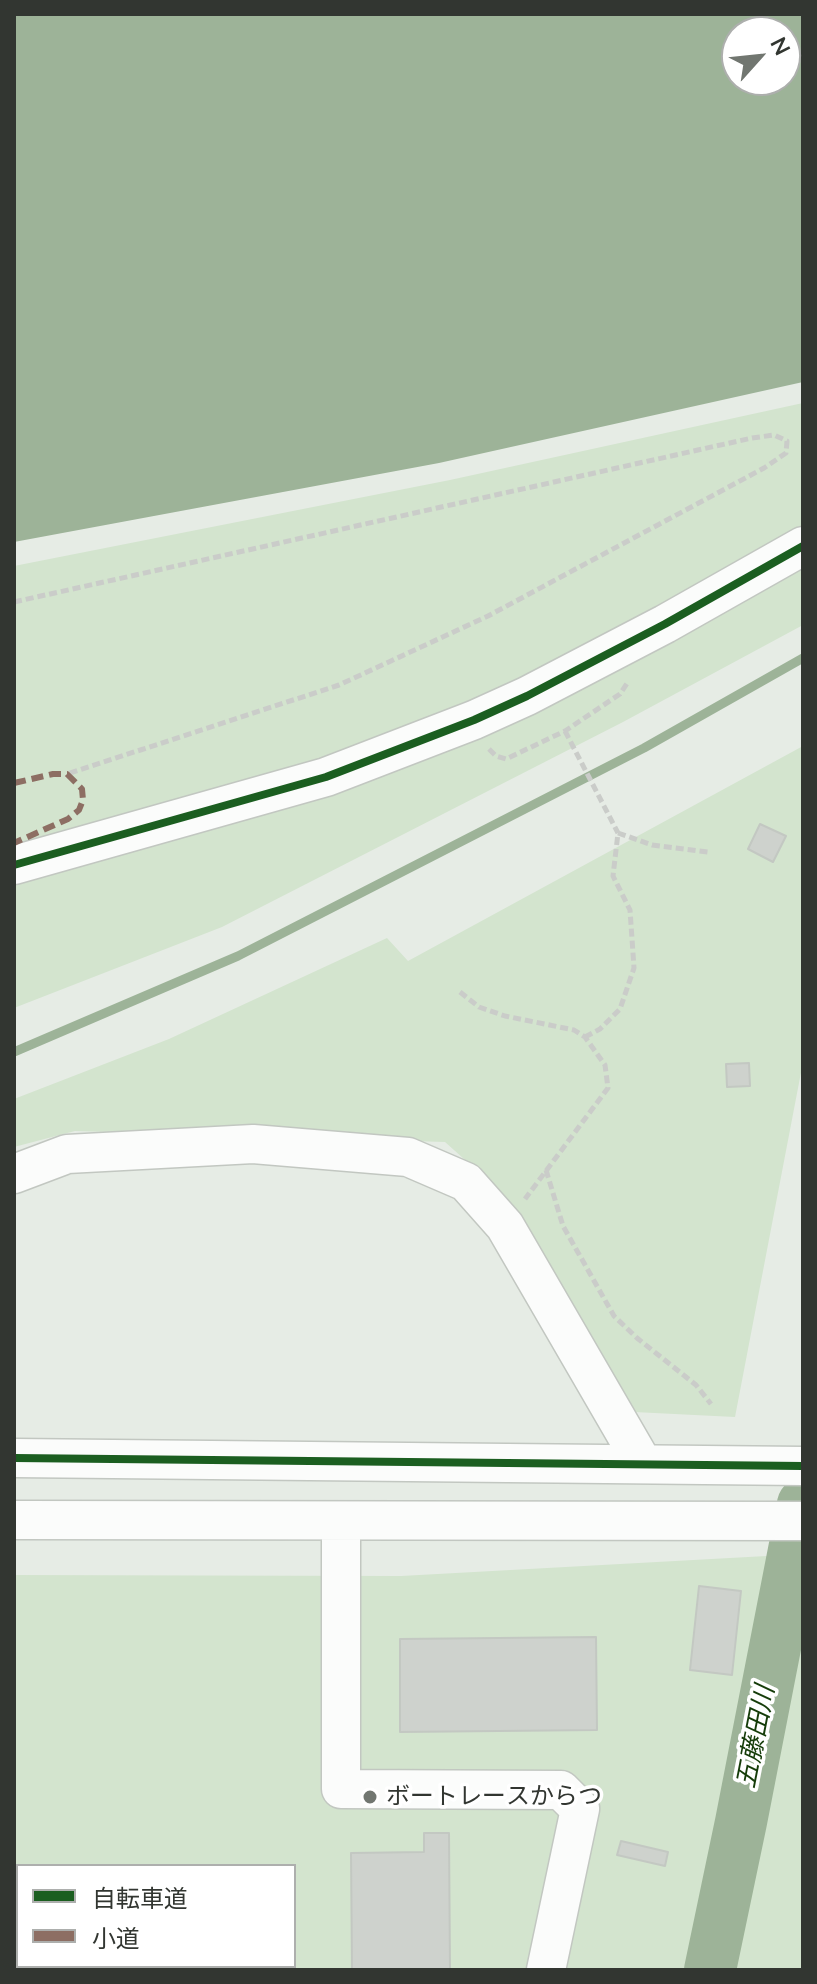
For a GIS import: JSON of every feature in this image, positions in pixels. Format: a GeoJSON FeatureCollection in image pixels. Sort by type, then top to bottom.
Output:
{"type":"FeatureCollection","features":[{"type":"Feature","properties":{"kind":"street"},"geometry":{"type":"LineString","coordinates":[[14,865],[326,777],[474,720],[651,631],[803,546]]}},
{"type":"Feature","properties":{"kind":"street"},"geometry":{"type":"LineString","coordinates":[[14,1174],[67,1154],[253,1144],[408,1157],[466,1182],[505,1226],[643,1464]]}},
{"type":"Feature","properties":{"kind":"street"},"geometry":{"type":"LineString","coordinates":[[14,1458],[803,1466]]}},
{"type":"Feature","properties":{"kind":"street"},"geometry":{"type":"LineString","coordinates":[[14,1520],[803,1521]]}},
{"type":"Feature","properties":{"kind":"street"},"geometry":{"type":"LineString","coordinates":[[341,1521],[341,1789],[561,1790],[580,1809],[546,1970]]}},
{"type":"Feature","properties":{"kind":"path"},"geometry":{"type":"LineString","coordinates":[[14,602],[752,438],[774,435],[787,441],[786,453],[764,468],[488,616],[352,679],[67,774]]}},
{"type":"Feature","properties":{"kind":"path"},"geometry":{"type":"LineString","coordinates":[[474,720],[487,747],[496,756],[506,759],[565,731],[618,833],[613,876],[630,910],[634,968],[620,1009],[600,1029],[585,1037]]}},
{"type":"Feature","properties":{"kind":"path"},"geometry":{"type":"LineString","coordinates":[[618,833],[652,845],[708,852]]}},
{"type":"Feature","properties":{"kind":"path"},"geometry":{"type":"LineString","coordinates":[[460,992],[479,1007],[492,1012],[574,1030],[585,1037],[605,1065],[608,1088],[505,1226]]}},
{"type":"Feature","properties":{"kind":"path"},"geometry":{"type":"LineString","coordinates":[[546,1170],[563,1226],[614,1316],[696,1385],[711,1404]]}},
{"type":"Feature","properties":{"kind":"shaded area"},"geometry":{"type":"Polygon","coordinates":[[[14,14],[803,14],[803,382],[439,463],[14,542],[14,14]]]}},
{"type":"Feature","properties":{"kind":"shaded area"},"geometry":{"type":"Polygon","coordinates":[[[803,403],[803,625],[623,722],[222,927],[14,1008],[14,566],[450,480],[803,403]]]}},
{"type":"Feature","properties":{"kind":"shaded area"},"geometry":{"type":"Polygon","coordinates":[[[803,746],[803,1062],[735,1417],[634,1412],[492,1184],[445,1142],[75,1131],[14,1147],[14,1099],[169,1039],[387,938],[408,961],[803,746]]]}},
{"type":"Feature","properties":{"kind":"shaded area","name":"ボートレースからつ"},"geometry":{"type":"Polygon","coordinates":[[[803,1554],[803,1970],[14,1970],[14,1575],[401,1576],[803,1554]]]}},
{"type":"Feature","properties":{"kind":"building"},"geometry":{"type":"Polygon","coordinates":[[[760,824],[786,836],[773,862],[748,849],[760,824]]]}},
{"type":"Feature","properties":{"kind":"building"},"geometry":{"type":"Polygon","coordinates":[[[749,1063],[750,1086],[727,1087],[726,1064],[749,1063]]]}},
{"type":"Feature","properties":{"kind":"building"},"geometry":{"type":"Polygon","coordinates":[[[699,1586],[741,1591],[732,1675],[690,1670],[699,1586]]]}},
{"type":"Feature","properties":{"kind":"building"},"geometry":{"type":"Polygon","coordinates":[[[596,1637],[597,1730],[400,1732],[400,1639],[596,1637]]]}},
{"type":"Feature","properties":{"kind":"building"},"geometry":{"type":"Polygon","coordinates":[[[424,1833],[449,1833],[450,1970],[352,1970],[351,1853],[424,1852],[424,1833]]]}},
{"type":"Feature","properties":{"kind":"building"},"geometry":{"type":"Polygon","coordinates":[[[621,1841],[668,1852],[665,1866],[617,1855],[621,1841]]]}},
{"type":"Feature","properties":{"kind":"waterway"},"geometry":{"type":"LineString","coordinates":[[14,1052],[238,956],[644,748],[803,658]]}},
{"type":"Feature","properties":{"kind":"waterway","name":"五藤田川"},"geometry":{"type":"LineString","coordinates":[[710,1970],[803,1504]]}},
{"type":"Feature","properties":{"kind":"marked path"},"geometry":{"type":"LineString","coordinates":[[14,783],[67,774],[82,789],[83,800],[79,810],[68,819],[14,843]]}},
{"type":"Feature","properties":{"kind":"cycle path"},"geometry":{"type":"LineString","coordinates":[[14,865],[326,777],[474,720],[665,624],[803,546]]}},
{"type":"Feature","properties":{"kind":"cycle path"},"geometry":{"type":"LineString","coordinates":[[14,1458],[803,1466]]}},
{"type":"Feature","properties":{"kind":"place","name":"ボートレースからつ"},"geometry":{"type":"Point","coordinates":[370,1797]}}]}
